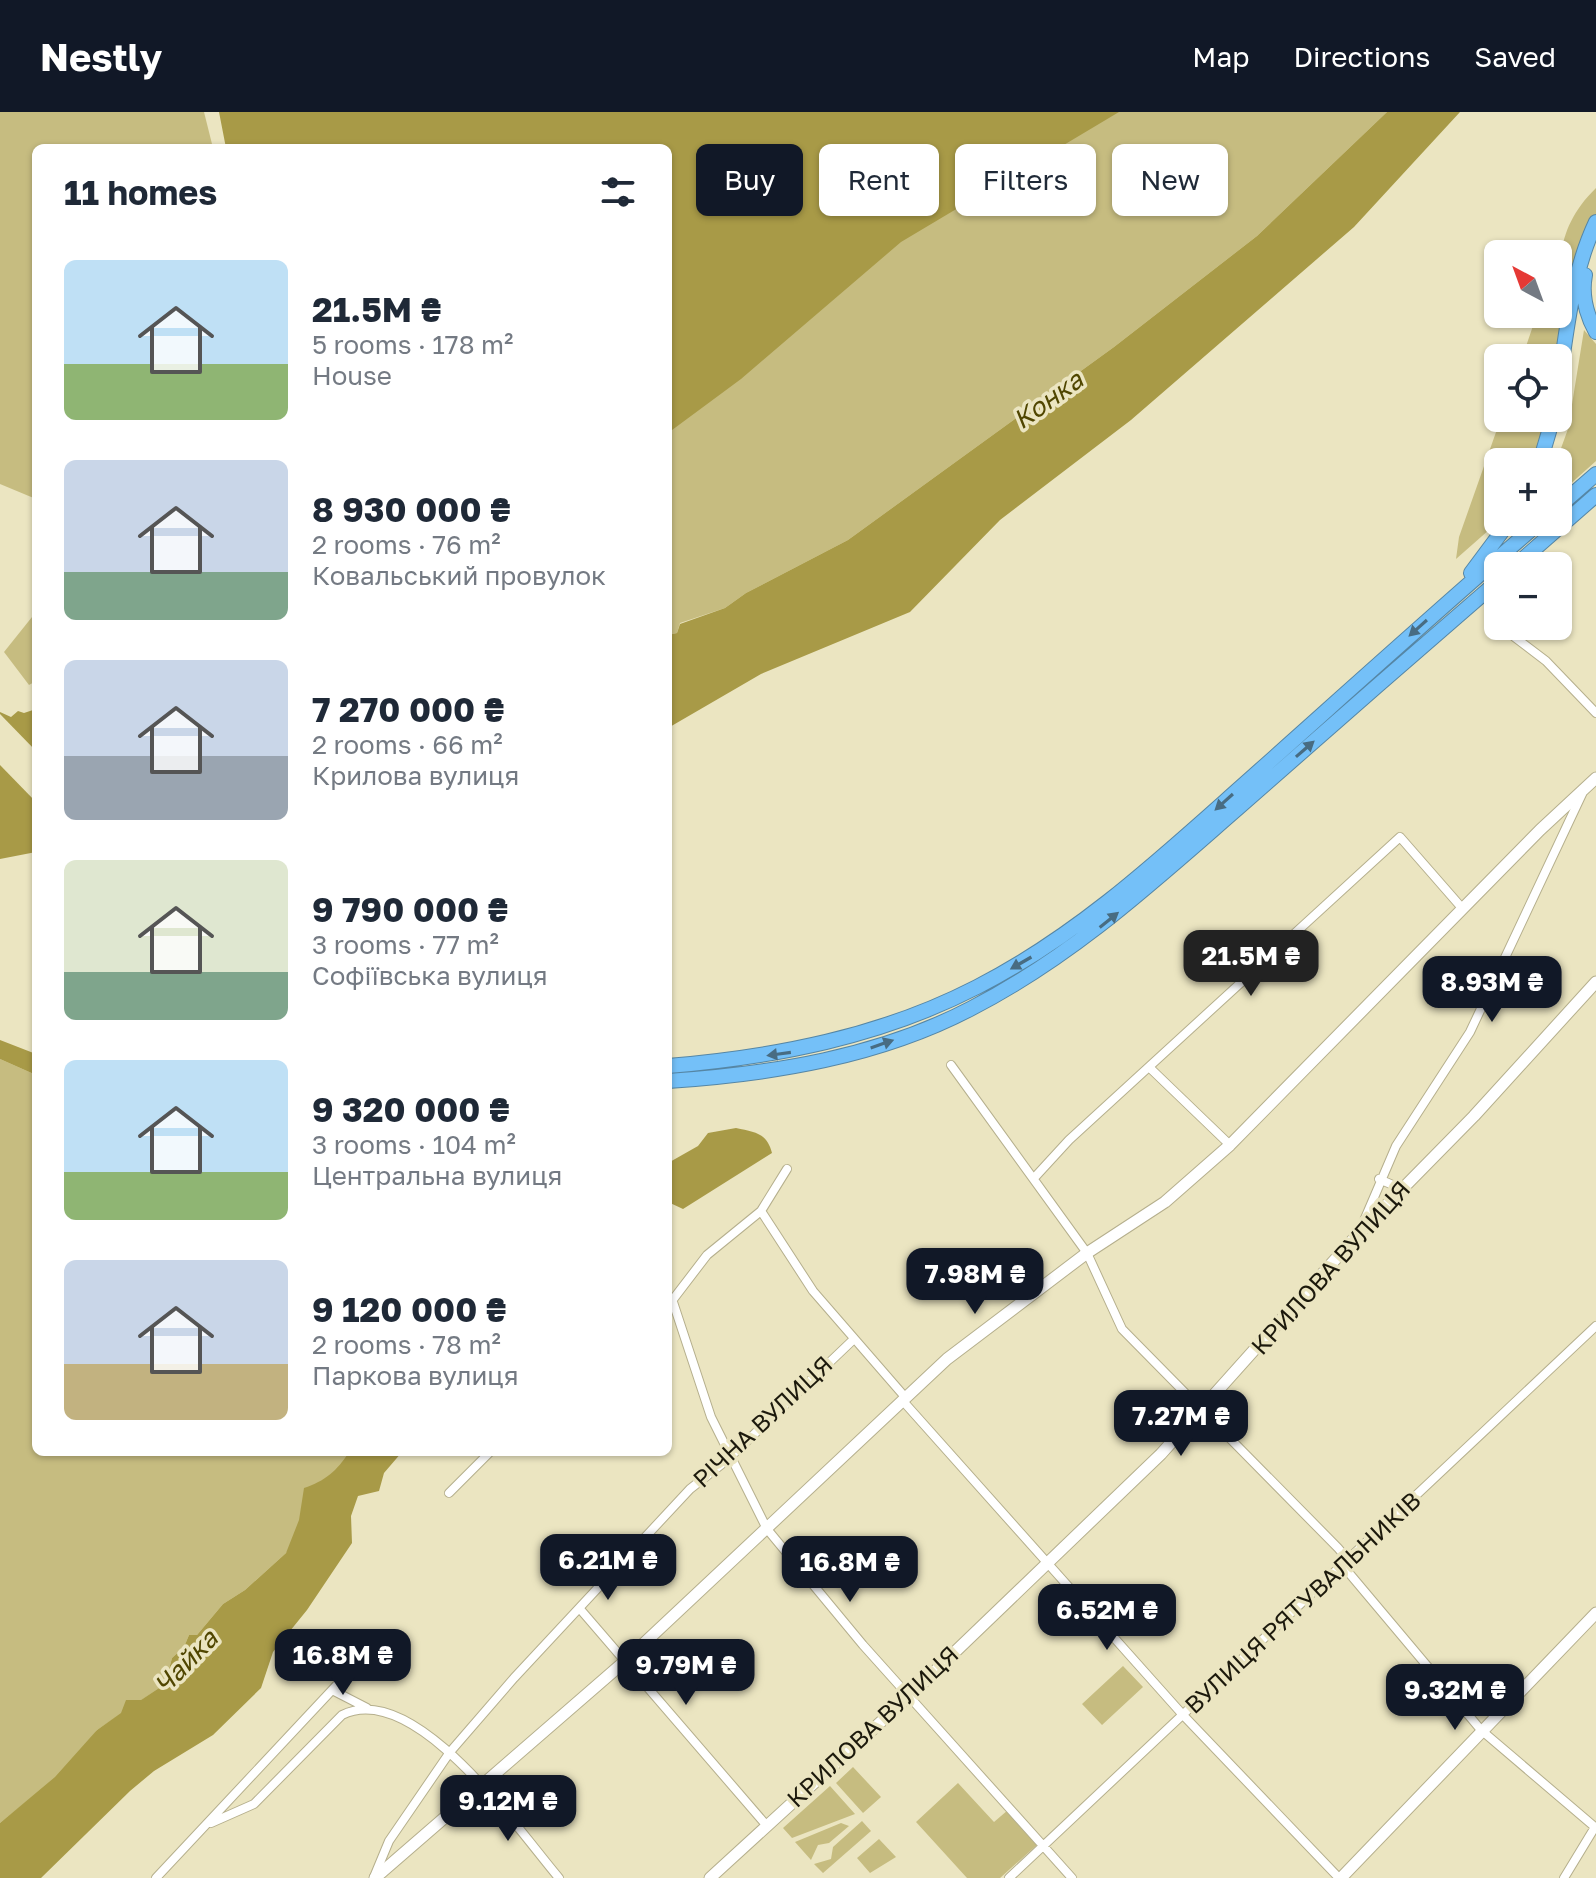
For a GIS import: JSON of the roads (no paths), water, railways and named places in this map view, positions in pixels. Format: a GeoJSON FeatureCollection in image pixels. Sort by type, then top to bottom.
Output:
{"type":"FeatureCollection","features":[{"type":"Feature","properties":{"kind":"highway"},"geometry":{"type":"LineString","coordinates":[[1564,344],[1579,264],[1596,222]]}},
{"type":"Feature","properties":{"kind":"highway"},"geometry":{"type":"LineString","coordinates":[[1596,236],[1582,289],[1596,332]]}},
{"type":"Feature","properties":{"kind":"highway"},"geometry":{"type":"LineString","coordinates":[[1572,495],[1596,474]]}},
{"type":"Feature","properties":{"kind":"highway"},"geometry":{"type":"LineString","coordinates":[[1531,552],[1596,495]]}},
{"type":"Feature","properties":{"kind":"highway"},"geometry":{"type":"LineString","coordinates":[[1439,609],[1498,536]]}},
{"type":"Feature","properties":{"kind":"highway"},"geometry":{"type":"LineString","coordinates":[[672,1066],[792,1052],[857,1035],[974,989],[1026,961],[1073,930],[1148,869],[1524,536]]}},
{"type":"Feature","properties":{"kind":"highway"},"geometry":{"type":"LineString","coordinates":[[672,1081],[731,1077],[809,1064],[879,1046],[970,1009],[1015,984],[1108,922],[1484,593]]}},
{"type":"Feature","properties":{"kind":"street"},"geometry":{"type":"LineString","coordinates":[[1518,640],[1546,661],[1596,713]]}},
{"type":"Feature","properties":{"kind":"street"},"geometry":{"type":"LineString","coordinates":[[374,1878],[624,1662],[947,1359],[1087,1253],[1165,1202],[1230,1145],[1462,908],[1596,778]]}},
{"type":"Feature","properties":{"kind":"street"},"geometry":{"type":"LineString","coordinates":[[1358,1234],[1379,1179],[1470,1032],[1583,793]]}},
{"type":"Feature","properties":{"kind":"street"},"geometry":{"type":"LineString","coordinates":[[1035,1177],[1069,1140],[1151,1069],[1400,837],[1462,908]]}},
{"type":"Feature","properties":{"kind":"street","name":"КРИЛОВА ВУЛИЦЯ"},"geometry":{"type":"LineString","coordinates":[[710,1878],[910,1695],[1201,1412],[1358,1234],[1596,982]]}},
{"type":"Feature","properties":{"kind":"street"},"geometry":{"type":"LineString","coordinates":[[951,1065],[1035,1177],[1087,1253],[1122,1329],[1349,1561],[1349,1573],[1481,1730],[1596,1828],[1564,1878]]}},
{"type":"Feature","properties":{"kind":"street"},"geometry":{"type":"LineString","coordinates":[[1151,1069],[1230,1145]]}},
{"type":"Feature","properties":{"kind":"street"},"geometry":{"type":"LineString","coordinates":[[672,1301],[707,1255],[761,1211],[787,1169]]}},
{"type":"Feature","properties":{"kind":"street"},"geometry":{"type":"LineString","coordinates":[[1379,1179],[1402,1189]]}},
{"type":"Feature","properties":{"kind":"street"},"geometry":{"type":"LineString","coordinates":[[761,1211],[813,1291],[904,1398],[1183,1715],[1340,1878],[1596,1613]]}},
{"type":"Feature","properties":{"kind":"street"},"geometry":{"type":"LineString","coordinates":[[672,1310],[711,1417],[767,1529],[1072,1878]]}},
{"type":"Feature","properties":{"kind":"street","name":"ВУЛИЦЯ РЯТУВАЛЬНИКІВ"},"geometry":{"type":"LineString","coordinates":[[1009,1878],[1596,1326]]}},
{"type":"Feature","properties":{"kind":"street","name":"РІЧНА ВУЛИЦЯ"},"geometry":{"type":"LineString","coordinates":[[374,1878],[389,1841],[450,1752],[690,1489],[729,1458],[854,1339]]}},
{"type":"Feature","properties":{"kind":"street"},"geometry":{"type":"LineString","coordinates":[[449,1493],[486,1456]]}},
{"type":"Feature","properties":{"kind":"street"},"geometry":{"type":"LineString","coordinates":[[580,1609],[767,1826]]}},
{"type":"Feature","properties":{"kind":"street"},"geometry":{"type":"LineString","coordinates":[[156,1878],[211,1823],[362,1658]]}},
{"type":"Feature","properties":{"kind":"street"},"geometry":{"type":"LineString","coordinates":[[334,1691],[368,1709]]}},
{"type":"Feature","properties":{"kind":"street"},"geometry":{"type":"LineString","coordinates":[[211,1823],[254,1804],[342,1715],[354,1709],[368,1709],[395,1714],[450,1752],[559,1878]]}},
{"type":"Feature","properties":{"kind":"water"},"geometry":{"type":"Polygon","coordinates":[[[219,112],[1119,112],[1065,144],[955,144],[955,210],[901,242],[741,379],[672,430],[672,144],[225,144],[219,112]]]}},
{"type":"Feature","properties":{"kind":"water","name":"Конка"},"geometry":{"type":"Polygon","coordinates":[[[1387,112],[1460,112],[1354,227],[1131,420],[1000,520],[910,612],[761,674],[672,726],[672,634],[677,633],[680,624],[725,608],[746,593],[848,540],[1114,347],[1257,236],[1387,112]]]}},
{"type":"Feature","properties":{"kind":"water"},"geometry":{"type":"Polygon","coordinates":[[[32,710],[32,853],[0,859],[0,712],[11,717],[18,711],[32,710]]]}},
{"type":"Feature","properties":{"kind":"water"},"geometry":{"type":"Polygon","coordinates":[[[0,1040],[32,1052],[32,1073],[0,1059],[0,1040]]]}},
{"type":"Feature","properties":{"kind":"water"},"geometry":{"type":"Polygon","coordinates":[[[736,1128],[754,1132],[767,1141],[772,1153],[683,1209],[672,1204],[672,1161],[698,1146],[708,1133],[736,1128]]]}},
{"type":"Feature","properties":{"kind":"water","name":"Чайка"},"geometry":{"type":"Polygon","coordinates":[[[346,1456],[399,1456],[384,1473],[379,1491],[358,1496],[351,1516],[352,1543],[307,1610],[273,1652],[261,1688],[213,1735],[154,1771],[130,1791],[41,1878],[0,1878],[0,1823],[55,1777],[97,1730],[121,1713],[126,1700],[141,1700],[165,1684],[172,1658],[184,1647],[189,1635],[197,1635],[223,1604],[245,1590],[286,1553],[299,1520],[304,1488],[318,1482],[346,1456]]]}}]}
